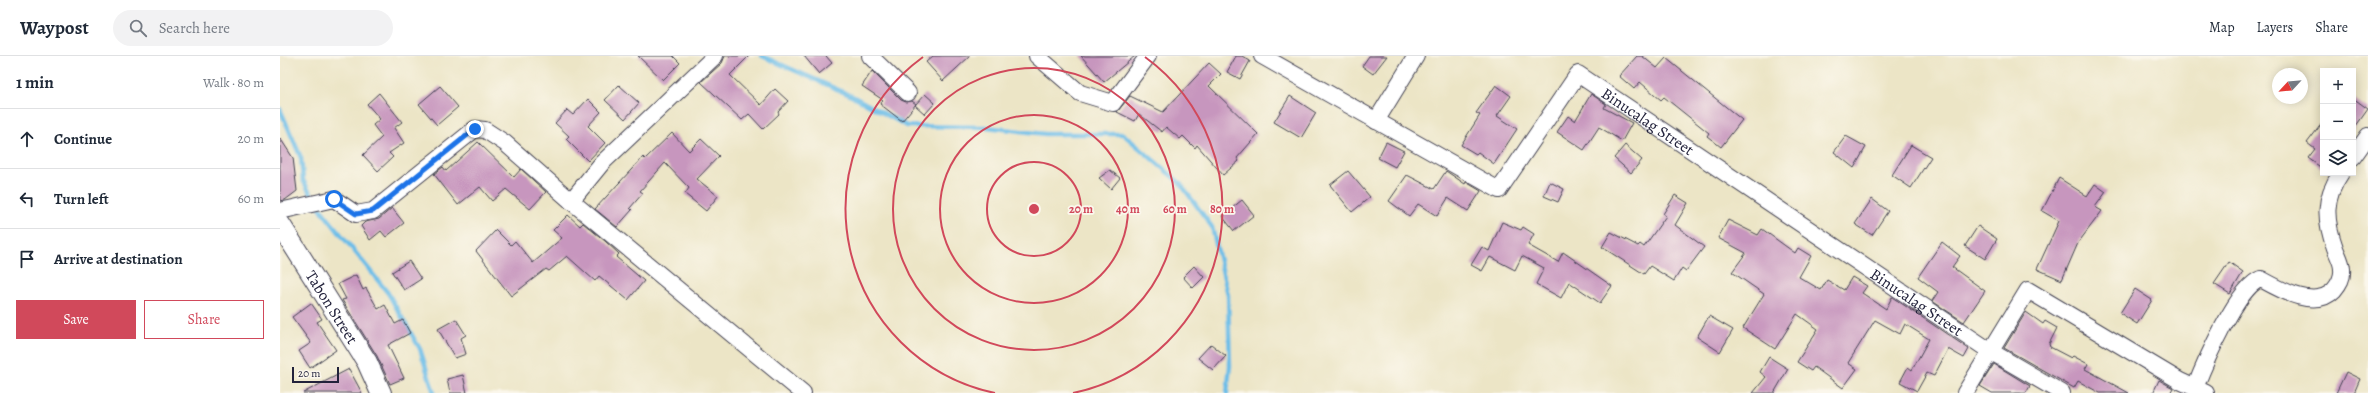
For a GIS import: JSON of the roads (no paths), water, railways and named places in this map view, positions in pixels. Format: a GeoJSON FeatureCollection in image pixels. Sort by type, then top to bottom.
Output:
{"type":"FeatureCollection","features":[{"type":"Feature","properties":{"kind":"street"},"geometry":{"type":"LineString","coordinates":[[571,201],[602,163],[715,56]]}},
{"type":"Feature","properties":{"kind":"street"},"geometry":{"type":"LineString","coordinates":[[871,56],[908,93]]}},
{"type":"Feature","properties":{"kind":"street"},"geometry":{"type":"LineString","coordinates":[[1037,56],[1080,93],[1112,103],[1144,58]]}},
{"type":"Feature","properties":{"kind":"street","name":"Binucalag Street"},"geometry":{"type":"LineString","coordinates":[[1262,56],[1499,190],[1578,74],[1990,351],[2038,387],[2062,393]]}},
{"type":"Feature","properties":{"kind":"street"},"geometry":{"type":"LineString","coordinates":[[1376,121],[1416,56]]}},
{"type":"Feature","properties":{"kind":"street"},"geometry":{"type":"LineString","coordinates":[[280,211],[334,199],[356,214],[373,211],[475,129],[485,130],[505,143],[571,201],[803,393]]}},
{"type":"Feature","properties":{"kind":"street"},"geometry":{"type":"LineString","coordinates":[[2356,153],[2368,136]]}},
{"type":"Feature","properties":{"kind":"street"},"geometry":{"type":"LineString","coordinates":[[1965,393],[2028,290],[2177,387],[2201,391],[2206,361],[2242,294],[2253,281],[2261,279],[2311,300],[2327,297],[2340,284],[2342,268],[2328,228],[2326,210],[2332,185],[2339,176]]}},
{"type":"Feature","properties":{"kind":"street","name":"Tabon Street"},"geometry":{"type":"LineString","coordinates":[[280,224],[367,362],[381,393]]}},
{"type":"Feature","properties":{"kind":"waterway"},"geometry":{"type":"LineString","coordinates":[[762,56],[850,95],[907,126],[986,127],[1045,134],[1123,134],[1180,183],[1212,227],[1228,295],[1230,366],[1227,393]]}},
{"type":"Feature","properties":{"kind":"waterway"},"geometry":{"type":"LineString","coordinates":[[280,109],[301,158],[303,180],[314,200]]}},
{"type":"Feature","properties":{"kind":"waterway"},"geometry":{"type":"LineString","coordinates":[[318,206],[388,293],[420,349],[434,393]]}}]}
